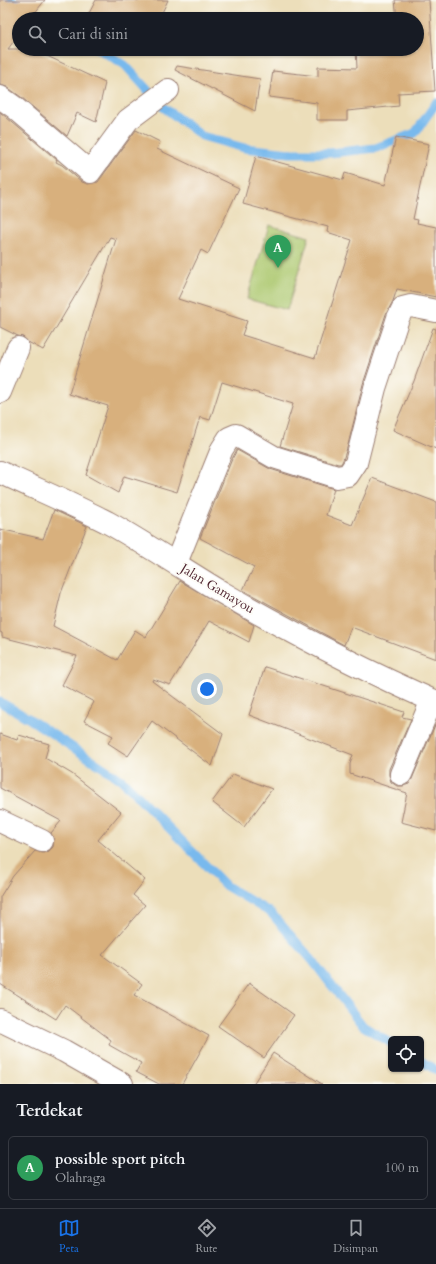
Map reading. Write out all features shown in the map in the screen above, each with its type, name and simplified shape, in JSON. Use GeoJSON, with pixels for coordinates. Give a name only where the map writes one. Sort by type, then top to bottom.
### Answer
{"type":"FeatureCollection","features":[{"type":"Feature","properties":{"kind":"street"},"geometry":{"type":"LineString","coordinates":[[0,97],[14,107],[90,172],[128,120],[168,90]]}},
{"type":"Feature","properties":{"kind":"street"},"geometry":{"type":"LineString","coordinates":[[176,563],[222,449],[230,438],[236,435],[274,457],[337,477],[348,475],[356,463],[375,388],[398,318],[403,308],[411,306],[436,311]]}},
{"type":"Feature","properties":{"kind":"street"},"geometry":{"type":"LineString","coordinates":[[0,392],[18,348]]}},
{"type":"Feature","properties":{"kind":"street","name":"Jalan Gamayou"},"geometry":{"type":"LineString","coordinates":[[0,472],[108,523],[223,592],[298,634],[365,669],[434,701]]}},
{"type":"Feature","properties":{"kind":"street"},"geometry":{"type":"LineString","coordinates":[[401,774],[434,701]]}},
{"type":"Feature","properties":{"kind":"street"},"geometry":{"type":"LineString","coordinates":[[0,822],[42,841]]}},
{"type":"Feature","properties":{"kind":"street"},"geometry":{"type":"LineString","coordinates":[[0,1020],[64,1051],[122,1084]]}},
{"type":"Feature","properties":{"kind":"green space"},"geometry":{"type":"Polygon","coordinates":[[[269,225],[309,237],[287,310],[247,299],[269,225]]]}},
{"type":"Feature","properties":{"kind":"building"},"geometry":{"type":"Polygon","coordinates":[[[0,0],[45,0],[36,12],[12,12],[12,44],[8,49],[12,49],[12,56],[47,56],[105,83],[96,122],[77,113],[67,136],[21,97],[7,87],[0,85],[0,0]]]}},
{"type":"Feature","properties":{"kind":"building"},"geometry":{"type":"Polygon","coordinates":[[[96,0],[168,0],[162,12],[90,12],[96,0]]]}},
{"type":"Feature","properties":{"kind":"building"},"geometry":{"type":"Polygon","coordinates":[[[395,0],[429,0],[435,91],[398,93],[399,106],[347,111],[347,120],[317,120],[317,103],[269,97],[273,71],[318,76],[318,67],[357,68],[356,56],[424,56],[424,12],[396,12],[395,0]]]}},
{"type":"Feature","properties":{"kind":"building"},"geometry":{"type":"Polygon","coordinates":[[[177,66],[260,79],[255,111],[175,70],[177,66]]]}},
{"type":"Feature","properties":{"kind":"building"},"geometry":{"type":"Polygon","coordinates":[[[0,112],[57,160],[56,162],[62,165],[82,182],[88,184],[98,182],[136,130],[160,142],[157,149],[239,188],[208,254],[201,250],[178,299],[247,321],[242,335],[315,358],[352,240],[327,232],[328,227],[243,204],[256,156],[343,180],[345,173],[385,185],[396,137],[429,144],[413,219],[418,220],[417,223],[436,227],[436,297],[397,289],[386,314],[363,384],[348,445],[341,464],[280,446],[293,404],[222,382],[210,420],[200,417],[177,492],[124,476],[118,493],[86,475],[108,406],[69,394],[116,239],[110,237],[43,350],[28,342],[23,337],[0,327],[0,112]]]}},
{"type":"Feature","properties":{"kind":"building"},"geometry":{"type":"Polygon","coordinates":[[[433,328],[436,329],[436,449],[393,430],[414,381],[433,328]]]}},
{"type":"Feature","properties":{"kind":"building"},"geometry":{"type":"Polygon","coordinates":[[[237,450],[270,469],[334,489],[326,515],[352,525],[372,478],[436,502],[436,659],[351,627],[344,645],[243,590],[254,567],[200,538],[237,450]]]}},
{"type":"Feature","properties":{"kind":"building"},"geometry":{"type":"Polygon","coordinates":[[[54,510],[87,526],[61,593],[53,626],[117,660],[135,630],[146,637],[180,581],[254,625],[249,642],[209,621],[170,685],[153,679],[152,681],[223,734],[212,766],[152,721],[128,756],[108,743],[113,736],[84,721],[94,702],[62,685],[77,656],[2,637],[2,633],[0,632],[0,529],[43,539],[54,510]]]}},
{"type":"Feature","properties":{"kind":"building"},"geometry":{"type":"Polygon","coordinates":[[[265,667],[404,712],[402,717],[411,719],[389,769],[391,782],[397,786],[409,784],[436,725],[436,831],[401,822],[407,793],[350,774],[350,764],[353,755],[249,715],[265,667]]]}},
{"type":"Feature","properties":{"kind":"building"},"geometry":{"type":"Polygon","coordinates":[[[0,734],[17,740],[19,735],[49,744],[45,758],[72,774],[121,812],[98,840],[145,880],[133,895],[145,905],[102,955],[142,984],[134,995],[209,1036],[182,1084],[159,1084],[136,1072],[141,1063],[109,1045],[111,1040],[65,1005],[56,1019],[0,984],[0,897],[13,876],[35,851],[43,853],[49,851],[53,847],[54,840],[51,833],[61,821],[0,788],[0,734]]]}},
{"type":"Feature","properties":{"kind":"building"},"geometry":{"type":"Polygon","coordinates":[[[233,774],[272,789],[244,827],[212,802],[233,774]]]}},
{"type":"Feature","properties":{"kind":"building"},"geometry":{"type":"Polygon","coordinates":[[[249,983],[294,1015],[264,1058],[218,1026],[249,983]]]}},
{"type":"Feature","properties":{"kind":"building"},"geometry":{"type":"Polygon","coordinates":[[[273,1053],[322,1084],[253,1084],[273,1053]]]}},
{"type":"Feature","properties":{"kind":"waterway"},"geometry":{"type":"LineString","coordinates":[[10,0],[33,12]]}},
{"type":"Feature","properties":{"kind":"waterway"},"geometry":{"type":"LineString","coordinates":[[110,56],[125,65],[163,107],[202,136],[244,148],[290,153],[330,153],[376,148],[415,133],[436,103]]}},
{"type":"Feature","properties":{"kind":"waterway"},"geometry":{"type":"LineString","coordinates":[[0,702],[28,718],[122,780],[226,886],[271,913],[312,960],[363,1026],[388,1041]]}},
{"type":"Feature","properties":{"kind":"waterway"},"geometry":{"type":"LineString","coordinates":[[424,1063],[436,1070]]}},
{"type":"Feature","properties":{"kind":"place","name":"possible sport pitch"},"geometry":{"type":"Point","coordinates":[278,268]}}]}
